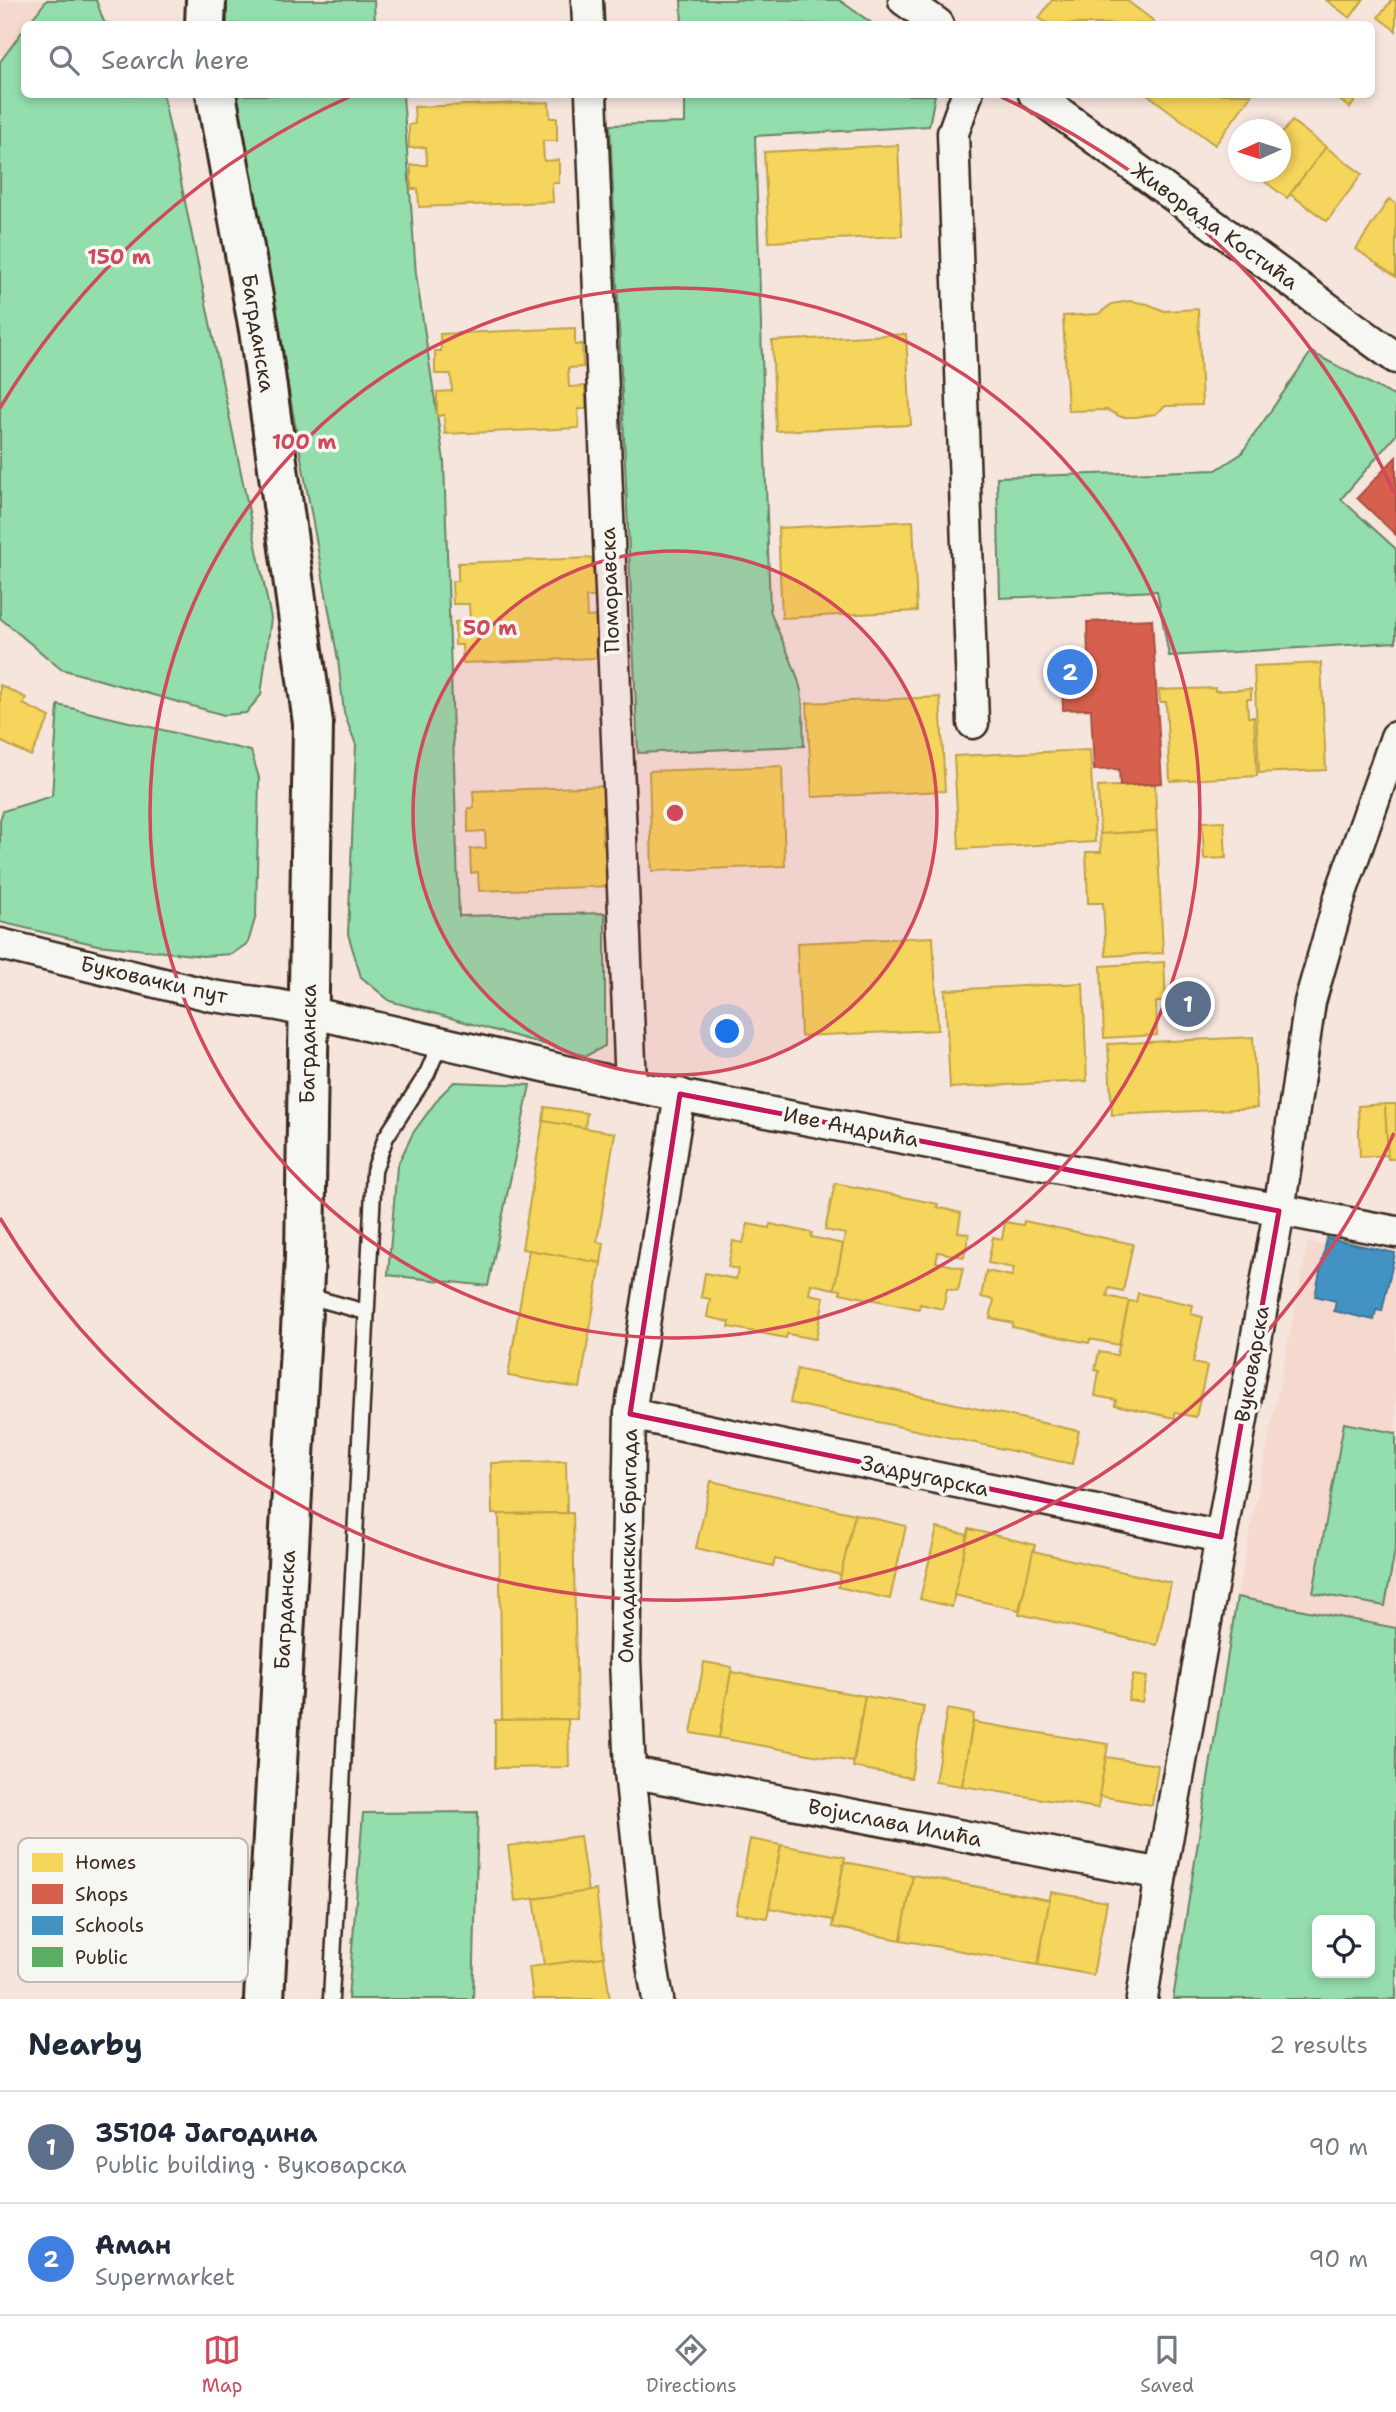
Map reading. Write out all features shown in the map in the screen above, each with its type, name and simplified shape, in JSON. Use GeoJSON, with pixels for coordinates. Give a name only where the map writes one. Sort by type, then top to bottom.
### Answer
{"type":"FeatureCollection","features":[{"type":"Feature","properties":{"kind":"main road"},"geometry":{"type":"LineString","coordinates":[[205,21],[206,0]]}},
{"type":"Feature","properties":{"kind":"main road","name":"Багрданска"},"geometry":{"type":"LineString","coordinates":[[217,98],[260,330],[313,723],[303,1295],[264,1999]]}},
{"type":"Feature","properties":{"kind":"street"},"geometry":{"type":"LineString","coordinates":[[587,0],[588,21]]}},
{"type":"Feature","properties":{"kind":"street"},"geometry":{"type":"LineString","coordinates":[[904,0],[934,21]]}},
{"type":"Feature","properties":{"kind":"street","name":"Поморавска"},"geometry":{"type":"LineString","coordinates":[[591,98],[631,1086]]}},
{"type":"Feature","properties":{"kind":"street"},"geometry":{"type":"LineString","coordinates":[[966,98],[953,133],[973,723]]}},
{"type":"Feature","properties":{"kind":"street","name":"Живорада Костића"},"geometry":{"type":"LineString","coordinates":[[1039,98],[1396,358]]}},
{"type":"Feature","properties":{"kind":"street","name":"Вуковарска"},"geometry":{"type":"LineString","coordinates":[[1142,1999],[1161,1874],[1279,1211],[1310,1002],[1342,890],[1388,782],[1396,737]]}},
{"type":"Feature","properties":{"kind":"street","name":"Буковачки пут"},"geometry":{"type":"LineString","coordinates":[[0,944],[213,996],[278,1005],[309,1013]]}},
{"type":"Feature","properties":{"kind":"street","name":"Иве Андрића"},"geometry":{"type":"LineString","coordinates":[[309,1013],[631,1086],[1279,1211],[1396,1231]]}},
{"type":"Feature","properties":{"kind":"street","name":"Омладинских бригада"},"geometry":{"type":"LineString","coordinates":[[658,1999],[648,1942],[630,1772],[625,1660],[630,1414],[680,1094]]}},
{"type":"Feature","properties":{"kind":"street","name":"Задругарска"},"geometry":{"type":"LineString","coordinates":[[630,1414],[1220,1537]]}},
{"type":"Feature","properties":{"kind":"street","name":"Војислава Илића"},"geometry":{"type":"LineString","coordinates":[[630,1772],[1161,1874]]}},
{"type":"Feature","properties":{"kind":"lane"},"geometry":{"type":"LineString","coordinates":[[331,1999],[374,1171],[386,1137],[427,1074],[440,1043]]}},
{"type":"Feature","properties":{"kind":"lane"},"geometry":{"type":"LineString","coordinates":[[303,1295],[366,1312]]}},
{"type":"Feature","properties":{"kind":"highlighted area"},"geometry":{"type":"Polygon","coordinates":[[[680,1094],[1279,1211],[1221,1537],[630,1414],[680,1094]]]}},
{"type":"Feature","properties":{"kind":"shaded area"},"geometry":{"type":"Polygon","coordinates":[[[0,0],[47,0],[30,21],[21,21],[21,33],[0,62],[0,0]]]}},
{"type":"Feature","properties":{"kind":"shaded area"},"geometry":{"type":"Polygon","coordinates":[[[1308,1242],[1396,1259],[1396,1628],[1237,1597],[1308,1242]]]}},
{"type":"Feature","properties":{"kind":"green space"},"geometry":{"type":"Polygon","coordinates":[[[47,0],[96,0],[104,21],[30,21],[47,0]]]}},
{"type":"Feature","properties":{"kind":"green space"},"geometry":{"type":"Polygon","coordinates":[[[227,0],[374,0],[375,21],[227,21],[227,0]]]}},
{"type":"Feature","properties":{"kind":"green space"},"geometry":{"type":"Polygon","coordinates":[[[681,0],[839,0],[869,21],[682,21],[681,0]]]}},
{"type":"Feature","properties":{"kind":"green space"},"geometry":{"type":"Polygon","coordinates":[[[21,33],[21,98],[164,98],[271,618],[261,695],[246,713],[224,715],[61,669],[0,618],[0,62],[21,33]]]}},
{"type":"Feature","properties":{"kind":"green space"},"geometry":{"type":"Polygon","coordinates":[[[236,98],[403,98],[416,274],[444,461],[459,916],[605,913],[605,1046],[586,1056],[390,1001],[361,977],[348,934],[356,745],[344,713],[338,660],[236,98]]]}},
{"type":"Feature","properties":{"kind":"green space"},"geometry":{"type":"Polygon","coordinates":[[[685,98],[934,98],[929,126],[755,136],[770,610],[801,691],[804,746],[638,753],[610,125],[685,123],[685,98]]]}},
{"type":"Feature","properties":{"kind":"green space"},"geometry":{"type":"Polygon","coordinates":[[[1311,352],[1396,397],[1396,435],[1341,499],[1396,549],[1396,642],[1169,656],[1157,591],[1000,598],[997,477],[1216,470],[1241,454],[1311,352]]]}},
{"type":"Feature","properties":{"kind":"green space"},"geometry":{"type":"Polygon","coordinates":[[[58,705],[251,751],[259,778],[256,915],[248,943],[232,954],[203,956],[97,945],[0,922],[0,820],[3,811],[52,796],[58,705]]]}},
{"type":"Feature","properties":{"kind":"green space"},"geometry":{"type":"Polygon","coordinates":[[[454,1082],[530,1085],[488,1286],[388,1275],[397,1166],[413,1133],[440,1096],[454,1082]]]}},
{"type":"Feature","properties":{"kind":"green space"},"geometry":{"type":"Polygon","coordinates":[[[1344,1423],[1396,1433],[1396,1544],[1385,1606],[1313,1593],[1344,1423]]]}},
{"type":"Feature","properties":{"kind":"green space"},"geometry":{"type":"Polygon","coordinates":[[[1237,1597],[1396,1628],[1396,1999],[1173,1999],[1237,1597]]]}},
{"type":"Feature","properties":{"kind":"green space"},"geometry":{"type":"Polygon","coordinates":[[[478,1812],[473,1999],[348,1999],[363,1813],[478,1812]]]}},
{"type":"Feature","properties":{"kind":"building: Homes"},"geometry":{"type":"Polygon","coordinates":[[[1052,0],[1126,0],[1154,21],[1044,21],[1039,18],[1052,0]]]}},
{"type":"Feature","properties":{"kind":"building: Homes"},"geometry":{"type":"Polygon","coordinates":[[[1326,0],[1363,0],[1350,18],[1326,0]]]}},
{"type":"Feature","properties":{"kind":"building: Homes"},"geometry":{"type":"Polygon","coordinates":[[[1392,0],[1396,0],[1396,31],[1378,17],[1392,0]]]}},
{"type":"Feature","properties":{"kind":"building: Homes"},"geometry":{"type":"Polygon","coordinates":[[[1152,98],[1249,98],[1234,119],[1228,119],[1228,127],[1215,145],[1152,98]]]}},
{"type":"Feature","properties":{"kind":"building: Homes"},"geometry":{"type":"Polygon","coordinates":[[[1337,98],[1357,98],[1350,108],[1337,98]]]}},
{"type":"Feature","properties":{"kind":"building: Homes"},"geometry":{"type":"Polygon","coordinates":[[[549,102],[550,118],[557,118],[557,141],[543,141],[544,161],[559,160],[559,183],[552,183],[553,202],[419,207],[418,189],[411,189],[411,165],[427,165],[426,147],[409,148],[409,125],[415,124],[414,107],[549,102]]]}},
{"type":"Feature","properties":{"kind":"building: Homes"},"geometry":{"type":"Polygon","coordinates":[[[1291,122],[1326,147],[1287,198],[1265,182],[1291,182],[1291,122]]]}},
{"type":"Feature","properties":{"kind":"building: Homes"},"geometry":{"type":"Polygon","coordinates":[[[898,145],[902,236],[769,242],[764,152],[898,145]]]}},
{"type":"Feature","properties":{"kind":"building: Homes"},"geometry":{"type":"Polygon","coordinates":[[[1326,147],[1362,174],[1327,221],[1290,194],[1326,147]]]}},
{"type":"Feature","properties":{"kind":"building: Homes"},"geometry":{"type":"Polygon","coordinates":[[[1389,199],[1396,204],[1396,277],[1356,249],[1389,199]]]}},
{"type":"Feature","properties":{"kind":"building: Homes"},"geometry":{"type":"Polygon","coordinates":[[[1129,301],[1148,304],[1164,311],[1198,309],[1202,405],[1166,406],[1155,414],[1136,417],[1121,417],[1107,410],[1068,411],[1063,316],[1098,314],[1112,304],[1129,301]]]}},
{"type":"Feature","properties":{"kind":"building: Homes"},"geometry":{"type":"Polygon","coordinates":[[[575,328],[575,345],[582,344],[583,367],[568,368],[569,387],[585,386],[586,409],[578,409],[579,428],[445,434],[444,415],[437,416],[437,392],[452,391],[451,374],[435,374],[435,351],[441,351],[440,334],[575,328]]]}},
{"type":"Feature","properties":{"kind":"building: Homes"},"geometry":{"type":"Polygon","coordinates":[[[906,334],[911,425],[776,431],[772,341],[906,334]]]}},
{"type":"Feature","properties":{"kind":"building: Homes"},"geometry":{"type":"Polygon","coordinates":[[[913,521],[917,611],[782,618],[778,528],[913,521]]]}},
{"type":"Feature","properties":{"kind":"building: Homes"},"geometry":{"type":"Polygon","coordinates":[[[592,558],[593,574],[600,574],[601,597],[586,597],[587,617],[603,616],[603,639],[596,639],[597,658],[463,663],[462,645],[455,645],[455,622],[470,621],[469,604],[453,604],[452,581],[458,581],[458,563],[592,558]]]}},
{"type":"Feature","properties":{"kind":"building: Homes"},"geometry":{"type":"Polygon","coordinates":[[[1321,663],[1326,770],[1259,773],[1254,666],[1321,663]]]}},
{"type":"Feature","properties":{"kind":"building: Homes"},"geometry":{"type":"Polygon","coordinates":[[[0,685],[26,698],[23,704],[50,717],[31,756],[0,741],[0,685]]]}},
{"type":"Feature","properties":{"kind":"building: Homes"},"geometry":{"type":"Polygon","coordinates":[[[1215,688],[1215,691],[1251,689],[1251,699],[1247,699],[1248,717],[1254,717],[1257,776],[1170,781],[1166,702],[1160,702],[1159,690],[1215,688]]]}},
{"type":"Feature","properties":{"kind":"building: Homes"},"geometry":{"type":"Polygon","coordinates":[[[940,697],[945,791],[812,797],[807,703],[940,697]]]}},
{"type":"Feature","properties":{"kind":"building: Homes"},"geometry":{"type":"Polygon","coordinates":[[[1090,750],[1095,842],[959,849],[954,756],[1090,750]]]}},
{"type":"Feature","properties":{"kind":"building: Homes"},"geometry":{"type":"Polygon","coordinates":[[[782,766],[785,866],[652,871],[649,771],[782,766]]]}},
{"type":"Feature","properties":{"kind":"building: Homes"},"geometry":{"type":"Polygon","coordinates":[[[1155,784],[1157,831],[1100,834],[1098,787],[1155,784]]]}},
{"type":"Feature","properties":{"kind":"building: Homes"},"geometry":{"type":"Polygon","coordinates":[[[608,786],[616,824],[602,825],[603,844],[618,844],[613,886],[479,891],[478,872],[471,873],[470,849],[486,848],[485,831],[468,832],[468,808],[474,808],[473,791],[608,786]]]}},
{"type":"Feature","properties":{"kind":"building: Homes"},"geometry":{"type":"Polygon","coordinates":[[[1224,821],[1226,858],[1204,859],[1202,822],[1224,821]]]}},
{"type":"Feature","properties":{"kind":"building: Homes"},"geometry":{"type":"Polygon","coordinates":[[[1157,831],[1163,953],[1106,956],[1103,903],[1088,903],[1086,852],[1101,852],[1100,834],[1157,831]]]}},
{"type":"Feature","properties":{"kind":"building: Homes"},"geometry":{"type":"Polygon","coordinates":[[[933,937],[938,1030],[801,1036],[797,943],[933,937]]]}},
{"type":"Feature","properties":{"kind":"building: Homes"},"geometry":{"type":"Polygon","coordinates":[[[1164,962],[1166,1002],[1156,1002],[1157,1035],[1104,1038],[1101,966],[1164,962]]]}},
{"type":"Feature","properties":{"kind":"building: Homes"},"geometry":{"type":"Polygon","coordinates":[[[1083,983],[1087,1081],[950,1088],[945,990],[1083,983]]]}},
{"type":"Feature","properties":{"kind":"building: Homes"},"geometry":{"type":"Polygon","coordinates":[[[1253,1037],[1257,1108],[1112,1115],[1108,1044],[1253,1037]]]}},
{"type":"Feature","properties":{"kind":"building: Homes"},"geometry":{"type":"Polygon","coordinates":[[[1385,1104],[1388,1155],[1360,1157],[1358,1106],[1385,1104]]]}},
{"type":"Feature","properties":{"kind":"building: Homes"},"geometry":{"type":"Polygon","coordinates":[[[1385,1104],[1396,1104],[1396,1159],[1388,1159],[1385,1104]]]}},
{"type":"Feature","properties":{"kind":"building: Homes"},"geometry":{"type":"Polygon","coordinates":[[[545,1107],[587,1113],[585,1128],[543,1121],[545,1107]]]}},
{"type":"Feature","properties":{"kind":"building: Homes"},"geometry":{"type":"Polygon","coordinates":[[[543,1121],[615,1133],[597,1242],[604,1243],[601,1263],[522,1249],[543,1121]]]}},
{"type":"Feature","properties":{"kind":"building: Homes"},"geometry":{"type":"Polygon","coordinates":[[[835,1183],[938,1204],[937,1207],[961,1213],[958,1232],[969,1234],[964,1257],[938,1252],[936,1262],[963,1268],[958,1291],[947,1289],[943,1309],[920,1304],[919,1309],[840,1293],[841,1290],[834,1289],[845,1234],[825,1230],[835,1183]]]}},
{"type":"Feature","properties":{"kind":"building: Homes"},"geometry":{"type":"Polygon","coordinates":[[[1024,1221],[1133,1244],[1123,1291],[1109,1288],[1107,1296],[1129,1301],[1119,1345],[1090,1339],[1089,1343],[1012,1327],[1013,1323],[990,1318],[994,1300],[981,1297],[986,1271],[1012,1276],[1014,1268],[988,1263],[993,1237],[1002,1239],[1005,1222],[1023,1225],[1024,1221]]]}},
{"type":"Feature","properties":{"kind":"building: Homes"},"geometry":{"type":"Polygon","coordinates":[[[748,1224],[769,1228],[770,1224],[812,1233],[811,1237],[843,1244],[834,1289],[811,1284],[809,1294],[824,1297],[816,1339],[787,1334],[786,1338],[729,1327],[730,1322],[707,1317],[710,1299],[701,1297],[705,1273],[736,1279],[738,1269],[728,1267],[733,1241],[743,1243],[748,1224]]]}},
{"type":"Feature","properties":{"kind":"building: Homes"},"geometry":{"type":"Polygon","coordinates":[[[529,1250],[601,1263],[580,1388],[508,1376],[529,1250]]]}},
{"type":"Feature","properties":{"kind":"building: Homes"},"geometry":{"type":"Polygon","coordinates":[[[1138,1293],[1193,1305],[1191,1314],[1203,1317],[1193,1363],[1207,1366],[1196,1417],[1175,1413],[1175,1418],[1115,1405],[1116,1400],[1095,1396],[1099,1371],[1095,1370],[1099,1352],[1117,1355],[1129,1301],[1136,1302],[1138,1293]]]}},
{"type":"Feature","properties":{"kind":"building: Homes"},"geometry":{"type":"Polygon","coordinates":[[[797,1369],[1079,1431],[1072,1464],[790,1403],[797,1369]]]}},
{"type":"Feature","properties":{"kind":"building: Homes"},"geometry":{"type":"Polygon","coordinates":[[[566,1461],[567,1513],[492,1514],[491,1463],[566,1461]]]}},
{"type":"Feature","properties":{"kind":"building: Homes"},"geometry":{"type":"Polygon","coordinates":[[[711,1481],[855,1514],[841,1575],[775,1559],[773,1566],[696,1548],[711,1481]]]}},
{"type":"Feature","properties":{"kind":"building: Homes"},"geometry":{"type":"Polygon","coordinates":[[[573,1513],[577,1719],[502,1720],[499,1514],[573,1513]]]}},
{"type":"Feature","properties":{"kind":"building: Homes"},"geometry":{"type":"Polygon","coordinates":[[[855,1514],[906,1526],[890,1599],[838,1587],[855,1514]]]}},
{"type":"Feature","properties":{"kind":"building: Homes"},"geometry":{"type":"Polygon","coordinates":[[[937,1528],[968,1535],[952,1607],[920,1599],[937,1528]]]}},
{"type":"Feature","properties":{"kind":"building: Homes"},"geometry":{"type":"Polygon","coordinates":[[[969,1529],[1035,1545],[1019,1610],[954,1595],[969,1529]]]}},
{"type":"Feature","properties":{"kind":"building: Homes"},"geometry":{"type":"Polygon","coordinates":[[[1033,1551],[1171,1583],[1157,1645],[1019,1614],[1033,1551]]]}},
{"type":"Feature","properties":{"kind":"building: Homes"},"geometry":{"type":"Polygon","coordinates":[[[704,1662],[732,1667],[719,1738],[691,1733],[704,1662]]]}},
{"type":"Feature","properties":{"kind":"building: Homes"},"geometry":{"type":"Polygon","coordinates":[[[731,1672],[865,1696],[853,1762],[719,1738],[731,1672]]]}},
{"type":"Feature","properties":{"kind":"building: Homes"},"geometry":{"type":"Polygon","coordinates":[[[1133,1675],[1147,1677],[1142,1702],[1128,1700],[1133,1675]]]}},
{"type":"Feature","properties":{"kind":"building: Homes"},"geometry":{"type":"Polygon","coordinates":[[[865,1696],[924,1706],[911,1778],[853,1767],[865,1696]]]}},
{"type":"Feature","properties":{"kind":"building: Homes"},"geometry":{"type":"Polygon","coordinates":[[[947,1709],[974,1714],[962,1786],[935,1782],[947,1709]]]}},
{"type":"Feature","properties":{"kind":"building: Homes"},"geometry":{"type":"Polygon","coordinates":[[[568,1719],[569,1767],[495,1768],[495,1720],[568,1719]]]}},
{"type":"Feature","properties":{"kind":"building: Homes"},"geometry":{"type":"Polygon","coordinates":[[[973,1722],[1108,1744],[1098,1808],[962,1786],[973,1722]]]}},
{"type":"Feature","properties":{"kind":"building: Homes"},"geometry":{"type":"Polygon","coordinates":[[[1106,1757],[1158,1765],[1152,1805],[1099,1796],[1106,1757]]]}},
{"type":"Feature","properties":{"kind":"building: Homes"},"geometry":{"type":"Polygon","coordinates":[[[580,1836],[588,1892],[515,1901],[508,1846],[580,1836]]]}},
{"type":"Feature","properties":{"kind":"building: Homes"},"geometry":{"type":"Polygon","coordinates":[[[750,1839],[781,1845],[767,1918],[736,1913],[750,1839]]]}},
{"type":"Feature","properties":{"kind":"building: Homes"},"geometry":{"type":"Polygon","coordinates":[[[781,1845],[845,1857],[833,1920],[769,1908],[781,1845]]]}},
{"type":"Feature","properties":{"kind":"building: Homes"},"geometry":{"type":"Polygon","coordinates":[[[844,1862],[913,1875],[901,1940],[832,1927],[844,1862]]]}},
{"type":"Feature","properties":{"kind":"building: Homes"},"geometry":{"type":"Polygon","coordinates":[[[913,1875],[1050,1900],[1038,1965],[901,1940],[913,1875]]]}},
{"type":"Feature","properties":{"kind":"building: Homes"},"geometry":{"type":"Polygon","coordinates":[[[596,1890],[604,1957],[544,1965],[534,1899],[596,1890]]]}},
{"type":"Feature","properties":{"kind":"building: Homes"},"geometry":{"type":"Polygon","coordinates":[[[1051,1892],[1107,1902],[1093,1975],[1038,1965],[1051,1892]]]}},
{"type":"Feature","properties":{"kind":"building: Homes"},"geometry":{"type":"Polygon","coordinates":[[[604,1957],[610,1999],[533,1999],[529,1967],[604,1957]]]}},
{"type":"Feature","properties":{"kind":"building: Shops"},"geometry":{"type":"Polygon","coordinates":[[[1396,457],[1396,535],[1357,498],[1396,457]]]}},
{"type":"Feature","properties":{"kind":"building: Shops"},"geometry":{"type":"Polygon","coordinates":[[[1152,619],[1162,783],[1120,786],[1119,769],[1094,770],[1091,709],[1063,710],[1061,660],[1088,658],[1087,622],[1152,619]]]}},
{"type":"Feature","properties":{"kind":"building: Schools"},"geometry":{"type":"Polygon","coordinates":[[[1327,1238],[1395,1253],[1382,1311],[1376,1310],[1374,1320],[1334,1311],[1336,1301],[1315,1296],[1327,1238]]]}},
{"type":"Feature","properties":{"kind":"building: Public"},"geometry":{"type":"Polygon","coordinates":[[[1204,990],[1206,1019],[1178,1021],[1176,991],[1204,990]]]}},
{"type":"Feature","properties":{"kind":"place","name":"Аман"},"geometry":{"type":"Point","coordinates":[1070,672]}},
{"type":"Feature","properties":{"kind":"place","name":"35104 Јагодина"},"geometry":{"type":"Point","coordinates":[1188,1004]}}]}
